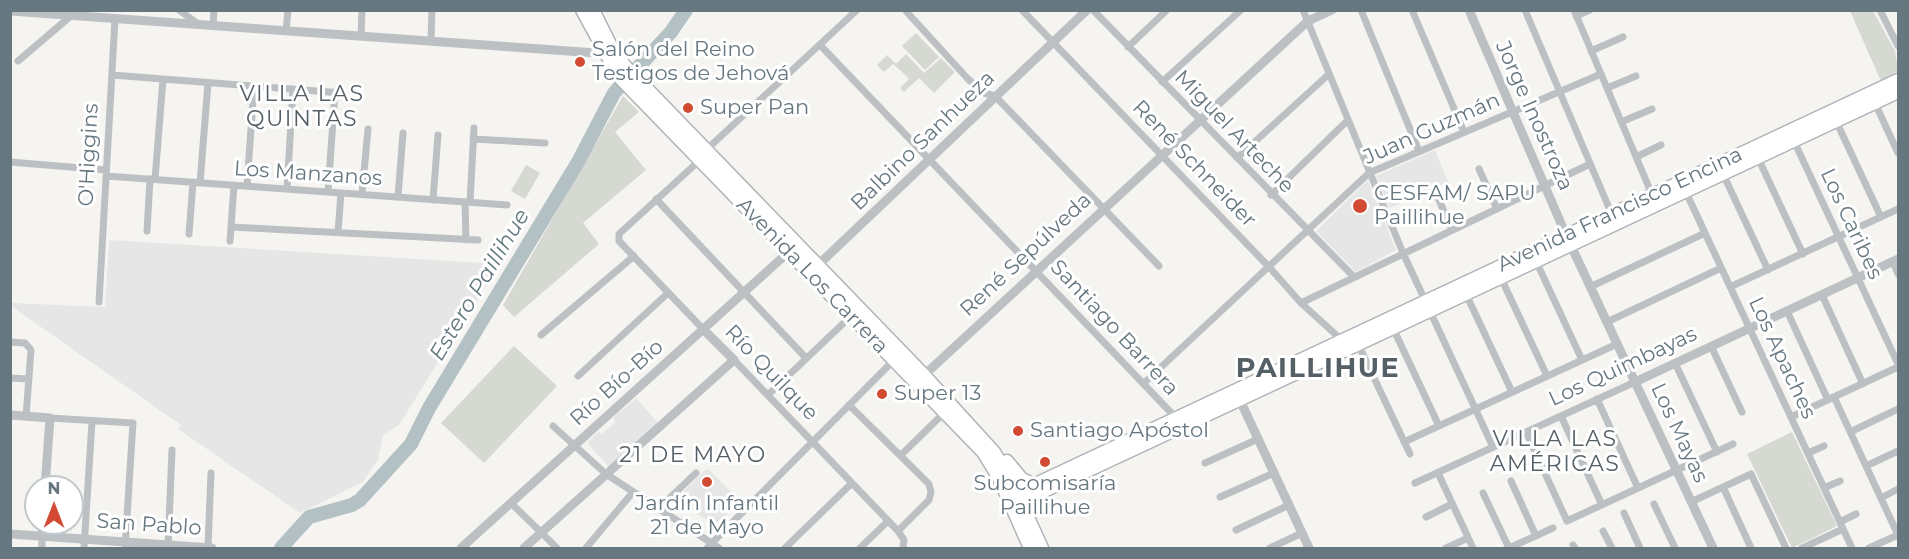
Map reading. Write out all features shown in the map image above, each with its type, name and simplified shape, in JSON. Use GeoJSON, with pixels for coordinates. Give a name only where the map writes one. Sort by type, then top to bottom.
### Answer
{"type":"FeatureCollection","features":[{"type":"Feature","properties":{"kind":"main road","name":"Avenida Los Carrera"},"geometry":{"type":"LineString","coordinates":[[582,10],[603,54],[793,248],[851,316],[894,360],[920,379],[945,412],[983,452],[1042,549]]}},
{"type":"Feature","properties":{"kind":"main road","name":"Avenida Los Carrera"},"geometry":{"type":"LineString","coordinates":[[593,10],[616,55],[621,71]]}},
{"type":"Feature","properties":{"kind":"main road","name":"Avenida Francisco Encina"},"geometry":{"type":"LineString","coordinates":[[1014,500],[1238,395],[1393,328],[1427,307],[1792,136],[1899,80]]}},
{"type":"Feature","properties":{"kind":"main road","name":"Avenida Francisco Encina"},"geometry":{"type":"LineString","coordinates":[[1683,187],[1723,174],[1758,158],[1792,136],[1836,121],[1899,92]]}},
{"type":"Feature","properties":{"kind":"main road","name":"Avenida Francisco Encina"},"geometry":{"type":"LineString","coordinates":[[1238,395],[1342,341],[1466,294],[1501,278],[1536,261],[1612,214],[1655,200]]}},
{"type":"Feature","properties":{"kind":"main road","name":"Avenida Los Carrera"},"geometry":{"type":"LineString","coordinates":[[793,248],[818,265],[920,379],[985,441],[1003,465],[1030,549]]}},
{"type":"Feature","properties":{"kind":"main road","name":"Avenida Francisco Encina"},"geometry":{"type":"LineString","coordinates":[[1014,500],[1035,485],[1180,422]]}},
{"type":"Feature","properties":{"kind":"main road"},"geometry":{"type":"LineString","coordinates":[[985,441],[991,444],[1022,479],[1035,485]]}},
{"type":"Feature","properties":{"kind":"street"},"geometry":{"type":"LineString","coordinates":[[179,10],[199,25]]}},
{"type":"Feature","properties":{"kind":"street"},"geometry":{"type":"LineString","coordinates":[[213,26],[214,10]]}},
{"type":"Feature","properties":{"kind":"street"},"geometry":{"type":"LineString","coordinates":[[286,31],[288,10]]}},
{"type":"Feature","properties":{"kind":"street"},"geometry":{"type":"LineString","coordinates":[[361,36],[362,10]]}},
{"type":"Feature","properties":{"kind":"street"},"geometry":{"type":"LineString","coordinates":[[431,42],[432,10]]}},
{"type":"Feature","properties":{"kind":"street"},"geometry":{"type":"LineString","coordinates":[[806,358],[656,199],[857,10]]}},
{"type":"Feature","properties":{"kind":"street"},"geometry":{"type":"LineString","coordinates":[[905,10],[968,79],[984,93],[995,96],[1159,266]]}},
{"type":"Feature","properties":{"kind":"street","name":"René Schneider"},"geometry":{"type":"LineString","coordinates":[[1022,10],[1301,303],[1342,341]]}},
{"type":"Feature","properties":{"kind":"street","name":"Balbino Sanhueza"},"geometry":{"type":"LineString","coordinates":[[818,265],[1086,10]]}},
{"type":"Feature","properties":{"kind":"street","name":"Miguel Arteche"},"geometry":{"type":"LineString","coordinates":[[1093,10],[1271,195],[1353,276]]}},
{"type":"Feature","properties":{"kind":"street"},"geometry":{"type":"LineString","coordinates":[[1128,47],[1167,10]]}},
{"type":"Feature","properties":{"kind":"street"},"geometry":{"type":"LineString","coordinates":[[1162,82],[1241,10]]}},
{"type":"Feature","properties":{"kind":"street"},"geometry":{"type":"LineString","coordinates":[[1303,10],[1403,253],[1493,447]]}},
{"type":"Feature","properties":{"kind":"street","name":"René Sepúlveda"},"geometry":{"type":"LineString","coordinates":[[920,379],[1161,154],[1308,21],[1332,10]]}},
{"type":"Feature","properties":{"kind":"street"},"geometry":{"type":"LineString","coordinates":[[1361,10],[1419,152]]}},
{"type":"Feature","properties":{"kind":"street"},"geometry":{"type":"LineString","coordinates":[[1412,10],[1464,132]]}},
{"type":"Feature","properties":{"kind":"street","name":"Jorge Inostroza"},"geometry":{"type":"LineString","coordinates":[[1468,10],[1568,240]]}},
{"type":"Feature","properties":{"kind":"street"},"geometry":{"type":"LineString","coordinates":[[1525,10],[1612,214]]}},
{"type":"Feature","properties":{"kind":"street"},"geometry":{"type":"LineString","coordinates":[[1590,10],[1575,13],[1655,200]]}},
{"type":"Feature","properties":{"kind":"street"},"geometry":{"type":"LineString","coordinates":[[1880,10],[1898,42]]}},
{"type":"Feature","properties":{"kind":"street"},"geometry":{"type":"LineString","coordinates":[[10,11],[115,15],[199,25],[616,55]]}},
{"type":"Feature","properties":{"kind":"street"},"geometry":{"type":"LineString","coordinates":[[18,61],[72,15]]}},
{"type":"Feature","properties":{"kind":"street","name":"O'Higgins"},"geometry":{"type":"LineString","coordinates":[[99,302],[115,15]]}},
{"type":"Feature","properties":{"kind":"street"},"geometry":{"type":"LineString","coordinates":[[1591,51],[1623,37]]}},
{"type":"Feature","properties":{"kind":"street","name":"Santiago Barrera"},"geometry":{"type":"LineString","coordinates":[[821,46],[1180,422]]}},
{"type":"Feature","properties":{"kind":"street"},"geometry":{"type":"LineString","coordinates":[[1237,158],[1329,74]]}},
{"type":"Feature","properties":{"kind":"street","name":"Juan Guzmán"},"geometry":{"type":"LineString","coordinates":[[1144,383],[1270,268],[1369,173],[1601,74]]}},
{"type":"Feature","properties":{"kind":"street"},"geometry":{"type":"LineString","coordinates":[[112,75],[338,93],[328,192]]}},
{"type":"Feature","properties":{"kind":"street"},"geometry":{"type":"LineString","coordinates":[[1607,88],[1636,76]]}},
{"type":"Feature","properties":{"kind":"street"},"geometry":{"type":"LineString","coordinates":[[147,231],[163,79]]}},
{"type":"Feature","properties":{"kind":"street"},"geometry":{"type":"LineString","coordinates":[[189,234],[208,83]]}},
{"type":"Feature","properties":{"kind":"street"},"geometry":{"type":"LineString","coordinates":[[247,186],[254,86]]}},
{"type":"Feature","properties":{"kind":"street"},"geometry":{"type":"LineString","coordinates":[[287,189],[293,89]]}},
{"type":"Feature","properties":{"kind":"street"},"geometry":{"type":"LineString","coordinates":[[1875,103],[1899,153]]}},
{"type":"Feature","properties":{"kind":"street"},"geometry":{"type":"LineString","coordinates":[[1621,122],[1652,109]]}},
{"type":"Feature","properties":{"kind":"street"},"geometry":{"type":"LineString","coordinates":[[1271,195],[1348,120]]}},
{"type":"Feature","properties":{"kind":"street"},"geometry":{"type":"LineString","coordinates":[[1836,121],[1881,218]]}},
{"type":"Feature","properties":{"kind":"street"},"geometry":{"type":"LineString","coordinates":[[466,240],[474,128]]}},
{"type":"Feature","properties":{"kind":"street"},"geometry":{"type":"LineString","coordinates":[[362,194],[368,129]]}},
{"type":"Feature","properties":{"kind":"street"},"geometry":{"type":"LineString","coordinates":[[398,197],[403,133]]}},
{"type":"Feature","properties":{"kind":"street"},"geometry":{"type":"LineString","coordinates":[[433,200],[438,135]]}},
{"type":"Feature","properties":{"kind":"street","name":"Los Caribes"},"geometry":{"type":"LineString","coordinates":[[1792,136],[1899,366]]}},
{"type":"Feature","properties":{"kind":"street"},"geometry":{"type":"LineString","coordinates":[[473,139],[545,143]]}},
{"type":"Feature","properties":{"kind":"street"},"geometry":{"type":"LineString","coordinates":[[1636,157],[1661,145]]}},
{"type":"Feature","properties":{"kind":"street"},"geometry":{"type":"LineString","coordinates":[[1758,158],[1803,254]]}},
{"type":"Feature","properties":{"kind":"street","name":"Los Manzanos"},"geometry":{"type":"LineString","coordinates":[[10,162],[152,179],[507,205]]}},
{"type":"Feature","properties":{"kind":"street"},"geometry":{"type":"LineString","coordinates":[[1301,303],[1590,164]]}},
{"type":"Feature","properties":{"kind":"street"},"geometry":{"type":"LineString","coordinates":[[1479,169],[1497,209]]}},
{"type":"Feature","properties":{"kind":"street"},"geometry":{"type":"LineString","coordinates":[[1723,174],[1768,270]]}},
{"type":"Feature","properties":{"kind":"street"},"geometry":{"type":"LineString","coordinates":[[230,240],[234,185]]}},
{"type":"Feature","properties":{"kind":"street","name":"Los Apaches"},"geometry":{"type":"LineString","coordinates":[[1683,187],[1852,549]]}},
{"type":"Feature","properties":{"kind":"street"},"geometry":{"type":"LineString","coordinates":[[338,232],[341,193]]}},
{"type":"Feature","properties":{"kind":"street"},"geometry":{"type":"LineString","coordinates":[[1436,193],[1452,230]]}},
{"type":"Feature","properties":{"kind":"street","name":"Río Quilque"},"geometry":{"type":"LineString","coordinates":[[656,199],[623,227],[619,234],[619,241],[898,531]]}},
{"type":"Feature","properties":{"kind":"street"},"geometry":{"type":"LineString","coordinates":[[1730,287],[1899,209]]}},
{"type":"Feature","properties":{"kind":"street"},"geometry":{"type":"LineString","coordinates":[[231,227],[478,240]]}},
{"type":"Feature","properties":{"kind":"street"},"geometry":{"type":"LineString","coordinates":[[1590,287],[1705,233]]}},
{"type":"Feature","properties":{"kind":"street","name":"Los Mayas"},"geometry":{"type":"LineString","coordinates":[[1568,240],[1713,549]]}},
{"type":"Feature","properties":{"kind":"street","name":"Río Bío-Bío"},"geometry":{"type":"LineString","coordinates":[[461,549],[793,248]]}},
{"type":"Feature","properties":{"kind":"street"},"geometry":{"type":"LineString","coordinates":[[541,336],[634,256]]}},
{"type":"Feature","properties":{"kind":"street"},"geometry":{"type":"LineString","coordinates":[[1896,260],[1899,274]]}},
{"type":"Feature","properties":{"kind":"street","name":"Los Quimbayas"},"geometry":{"type":"LineString","coordinates":[[1415,483],[1896,260]]}},
{"type":"Feature","properties":{"kind":"street"},"geometry":{"type":"LineString","coordinates":[[1536,261],[1582,360]]}},
{"type":"Feature","properties":{"kind":"street"},"geometry":{"type":"LineString","coordinates":[[1606,322],[1721,268]]}},
{"type":"Feature","properties":{"kind":"street"},"geometry":{"type":"LineString","coordinates":[[1501,278],[1547,376]]}},
{"type":"Feature","properties":{"kind":"street"},"geometry":{"type":"LineString","coordinates":[[578,375],[668,294]]}},
{"type":"Feature","properties":{"kind":"street"},"geometry":{"type":"LineString","coordinates":[[1466,294],[1512,392]]}},
{"type":"Feature","properties":{"kind":"street"},"geometry":{"type":"LineString","coordinates":[[1822,295],[1863,384]]}},
{"type":"Feature","properties":{"kind":"street"},"geometry":{"type":"LineString","coordinates":[[1786,311],[1850,432],[1898,536],[1869,549]]}},
{"type":"Feature","properties":{"kind":"street"},"geometry":{"type":"LineString","coordinates":[[768,395],[851,316]]}},
{"type":"Feature","properties":{"kind":"street"},"geometry":{"type":"LineString","coordinates":[[1393,328],[1439,426]]}},
{"type":"Feature","properties":{"kind":"street"},"geometry":{"type":"LineString","coordinates":[[1342,341],[1358,344],[1410,454]]}},
{"type":"Feature","properties":{"kind":"street"},"geometry":{"type":"LineString","coordinates":[[10,342],[29,346],[31,350],[26,416]]}},
{"type":"Feature","properties":{"kind":"street"},"geometry":{"type":"LineString","coordinates":[[1404,442],[1617,344]]}},
{"type":"Feature","properties":{"kind":"street"},"geometry":{"type":"LineString","coordinates":[[1712,346],[1742,412]]}},
{"type":"Feature","properties":{"kind":"street"},"geometry":{"type":"LineString","coordinates":[[524,549],[734,360]]}},
{"type":"Feature","properties":{"kind":"street"},"geometry":{"type":"LineString","coordinates":[[710,546],[894,360]]}},
{"type":"Feature","properties":{"kind":"street"},"geometry":{"type":"LineString","coordinates":[[1675,363],[1717,452]]}},
{"type":"Feature","properties":{"kind":"street"},"geometry":{"type":"LineString","coordinates":[[1791,417],[1899,366]]}},
{"type":"Feature","properties":{"kind":"street"},"geometry":{"type":"LineString","coordinates":[[10,378],[29,379]]}},
{"type":"Feature","properties":{"kind":"street"},"geometry":{"type":"LineString","coordinates":[[1238,395],[1309,549]]}},
{"type":"Feature","properties":{"kind":"street"},"geometry":{"type":"LineString","coordinates":[[1597,399],[1638,488]]}},
{"type":"Feature","properties":{"kind":"street"},"geometry":{"type":"LineString","coordinates":[[849,405],[928,484],[931,492],[929,500],[898,531],[904,540],[903,549]]}},
{"type":"Feature","properties":{"kind":"street"},"geometry":{"type":"LineString","coordinates":[[1850,432],[1899,409]]}},
{"type":"Feature","properties":{"kind":"street"},"geometry":{"type":"LineString","coordinates":[[901,455],[945,412]]}},
{"type":"Feature","properties":{"kind":"street"},"geometry":{"type":"LineString","coordinates":[[10,415],[133,423],[126,545]]}},
{"type":"Feature","properties":{"kind":"street"},"geometry":{"type":"LineString","coordinates":[[1561,416],[1602,505]]}},
{"type":"Feature","properties":{"kind":"street"},"geometry":{"type":"LineString","coordinates":[[46,475],[50,417]]}},
{"type":"Feature","properties":{"kind":"street"},"geometry":{"type":"LineString","coordinates":[[85,544],[92,421]]}},
{"type":"Feature","properties":{"kind":"street"},"geometry":{"type":"LineString","coordinates":[[553,426],[606,474],[710,546],[719,549]]}},
{"type":"Feature","properties":{"kind":"street"},"geometry":{"type":"LineString","coordinates":[[1526,432],[1568,521],[1733,444]]}},
{"type":"Feature","properties":{"kind":"street"},"geometry":{"type":"LineString","coordinates":[[1205,464],[1258,439]]}},
{"type":"Feature","properties":{"kind":"street"},"geometry":{"type":"LineString","coordinates":[[1808,453],[1824,446]]}},
{"type":"Feature","properties":{"kind":"street"},"geometry":{"type":"LineString","coordinates":[[168,546],[172,450]]}},
{"type":"Feature","properties":{"kind":"street"},"geometry":{"type":"LineString","coordinates":[[1866,466],[1899,451]]}},
{"type":"Feature","properties":{"kind":"street"},"geometry":{"type":"LineString","coordinates":[[1220,497],[1274,472]]}},
{"type":"Feature","properties":{"kind":"street"},"geometry":{"type":"LineString","coordinates":[[210,547],[211,473]]}},
{"type":"Feature","properties":{"kind":"street"},"geometry":{"type":"LineString","coordinates":[[658,509],[696,473]]}},
{"type":"Feature","properties":{"kind":"street"},"geometry":{"type":"LineString","coordinates":[[1438,473],[1473,549]]}},
{"type":"Feature","properties":{"kind":"street"},"geometry":{"type":"LineString","coordinates":[[1691,502],[1751,474],[1786,549]]}},
{"type":"Feature","properties":{"kind":"street"},"geometry":{"type":"LineString","coordinates":[[1510,481],[1536,536]]}},
{"type":"Feature","properties":{"kind":"street"},"geometry":{"type":"LineString","coordinates":[[1824,488],[1840,481]]}},
{"type":"Feature","properties":{"kind":"street"},"geometry":{"type":"LineString","coordinates":[[785,549],[852,483]]}},
{"type":"Feature","properties":{"kind":"street"},"geometry":{"type":"LineString","coordinates":[[1723,487],[1751,549]]}},
{"type":"Feature","properties":{"kind":"street"},"geometry":{"type":"LineString","coordinates":[[1881,498],[1899,489]]}},
{"type":"Feature","properties":{"kind":"street"},"geometry":{"type":"LineString","coordinates":[[586,549],[633,492]]}},
{"type":"Feature","properties":{"kind":"street"},"geometry":{"type":"LineString","coordinates":[[1483,493],[1509,548],[1553,528]]}},
{"type":"Feature","properties":{"kind":"street"},"geometry":{"type":"LineString","coordinates":[[511,503],[557,549]]}},
{"type":"Feature","properties":{"kind":"street"},"geometry":{"type":"LineString","coordinates":[[1426,517],[1452,504]]}},
{"type":"Feature","properties":{"kind":"street"},"geometry":{"type":"LineString","coordinates":[[1654,504],[1675,549]]}},
{"type":"Feature","properties":{"kind":"street"},"geometry":{"type":"LineString","coordinates":[[1236,530],[1289,505]]}},
{"type":"Feature","properties":{"kind":"street"},"geometry":{"type":"LineString","coordinates":[[1624,513],[1640,549]]}},
{"type":"Feature","properties":{"kind":"street"},"geometry":{"type":"LineString","coordinates":[[1802,549],[1856,514]]}},
{"type":"Feature","properties":{"kind":"street"},"geometry":{"type":"LineString","coordinates":[[860,549],[888,521]]}},
{"type":"Feature","properties":{"kind":"street"},"geometry":{"type":"LineString","coordinates":[[1603,531],[1612,549]]}},
{"type":"Feature","properties":{"kind":"street"},"geometry":{"type":"LineString","coordinates":[[1270,549],[1302,533]]}},
{"type":"Feature","properties":{"kind":"street","name":"San Pablo"},"geometry":{"type":"LineString","coordinates":[[10,534],[42,536],[85,544],[210,547]]}},
{"type":"Feature","properties":{"kind":"street"},"geometry":{"type":"LineString","coordinates":[[42,536],[42,549]]}},
{"type":"Feature","properties":{"kind":"street"},"geometry":{"type":"LineString","coordinates":[[1446,549],[1468,538]]}},
{"type":"Feature","properties":{"kind":"shaded area"},"geometry":{"type":"Polygon","coordinates":[[[1850,11],[1873,11],[1895,51],[1898,71],[1881,81],[1850,11]]]}},
{"type":"Feature","properties":{"kind":"shaded area"},"geometry":{"type":"Polygon","coordinates":[[[916,33],[939,57],[925,70],[902,46],[916,33]]]}},
{"type":"Feature","properties":{"kind":"shaded area"},"geometry":{"type":"Polygon","coordinates":[[[906,54],[924,73],[941,58],[955,72],[934,93],[919,78],[904,92],[900,88],[909,79],[893,64],[884,72],[877,65],[887,55],[896,64],[906,54]]]}},
{"type":"Feature","properties":{"kind":"shaded area"},"geometry":{"type":"Polygon","coordinates":[[[623,96],[639,112],[615,132],[646,170],[583,223],[599,244],[514,317],[503,305],[623,96]]]}},
{"type":"Feature","properties":{"kind":"shaded area"},"geometry":{"type":"Polygon","coordinates":[[[1435,150],[1448,182],[1390,208],[1376,176],[1435,150]]]}},
{"type":"Feature","properties":{"kind":"shaded area"},"geometry":{"type":"Polygon","coordinates":[[[526,165],[540,173],[525,199],[511,191],[526,165]]]}},
{"type":"Feature","properties":{"kind":"shaded area","name":"CESFAM/ SAPU Paillihue"},"geometry":{"type":"Polygon","coordinates":[[[1368,180],[1396,250],[1356,272],[1316,231],[1368,180]]]}},
{"type":"Feature","properties":{"kind":"shaded area"},"geometry":{"type":"Polygon","coordinates":[[[109,240],[499,264],[399,425],[383,435],[378,460],[363,482],[300,513],[178,429],[181,425],[11,306],[11,303],[105,307],[109,240]]]}},
{"type":"Feature","properties":{"kind":"shaded area"},"geometry":{"type":"Polygon","coordinates":[[[514,346],[557,386],[484,463],[441,423],[514,346]]]}},
{"type":"Feature","properties":{"kind":"shaded area"},"geometry":{"type":"Polygon","coordinates":[[[636,398],[658,423],[609,467],[588,444],[589,441],[599,431],[602,434],[615,422],[613,418],[636,398]]]}},
{"type":"Feature","properties":{"kind":"shaded area"},"geometry":{"type":"Polygon","coordinates":[[[1792,432],[1837,526],[1792,548],[1747,454],[1792,432]]]}},
{"type":"Feature","properties":{"kind":"shaded area","name":"Jardín Infantil 21 de Mayo"},"geometry":{"type":"Polygon","coordinates":[[[707,468],[742,502],[714,525],[678,501],[679,496],[707,468]]]}},
{"type":"Feature","properties":{"kind":"waterway","name":"Estero Paillihue"},"geometry":{"type":"LineString","coordinates":[[281,548],[309,517],[352,505],[360,500],[411,444],[429,408],[578,162],[614,93],[671,32],[686,10]]}},
{"type":"Feature","properties":{"kind":"place","name":"Salón del Reino Testigos de Jehová"},"geometry":{"type":"Point","coordinates":[580,62]}},
{"type":"Feature","properties":{"kind":"place","name":"Super Pan"},"geometry":{"type":"Point","coordinates":[688,108]}},
{"type":"Feature","properties":{"kind":"place","name":"CESFAM/ SAPU Paillihue"},"geometry":{"type":"Point","coordinates":[1360,206]}},
{"type":"Feature","properties":{"kind":"place","name":"Super 13"},"geometry":{"type":"Point","coordinates":[882,394]}},
{"type":"Feature","properties":{"kind":"place","name":"Santiago Apóstol"},"geometry":{"type":"Point","coordinates":[1018,431]}},
{"type":"Feature","properties":{"kind":"place","name":"Subcomisaría Paillihue"},"geometry":{"type":"Point","coordinates":[1045,462]}},
{"type":"Feature","properties":{"kind":"place","name":"Jardín Infantil 21 de Mayo"},"geometry":{"type":"Point","coordinates":[707,482]}},
{"type":"Feature","properties":{"kind":"district","name":"VILLA LAS QUINTAS"},"geometry":{"type":"Point","coordinates":[302,108]}},
{"type":"Feature","properties":{"kind":"district","name":"PAILLIHUE"},"geometry":{"type":"Point","coordinates":[1318,369]}},
{"type":"Feature","properties":{"kind":"district","name":"VILLA LAS AMÉRICAS"},"geometry":{"type":"Point","coordinates":[1555,452]}},
{"type":"Feature","properties":{"kind":"district","name":"21 DE MAYO"},"geometry":{"type":"Point","coordinates":[693,456]}}]}
